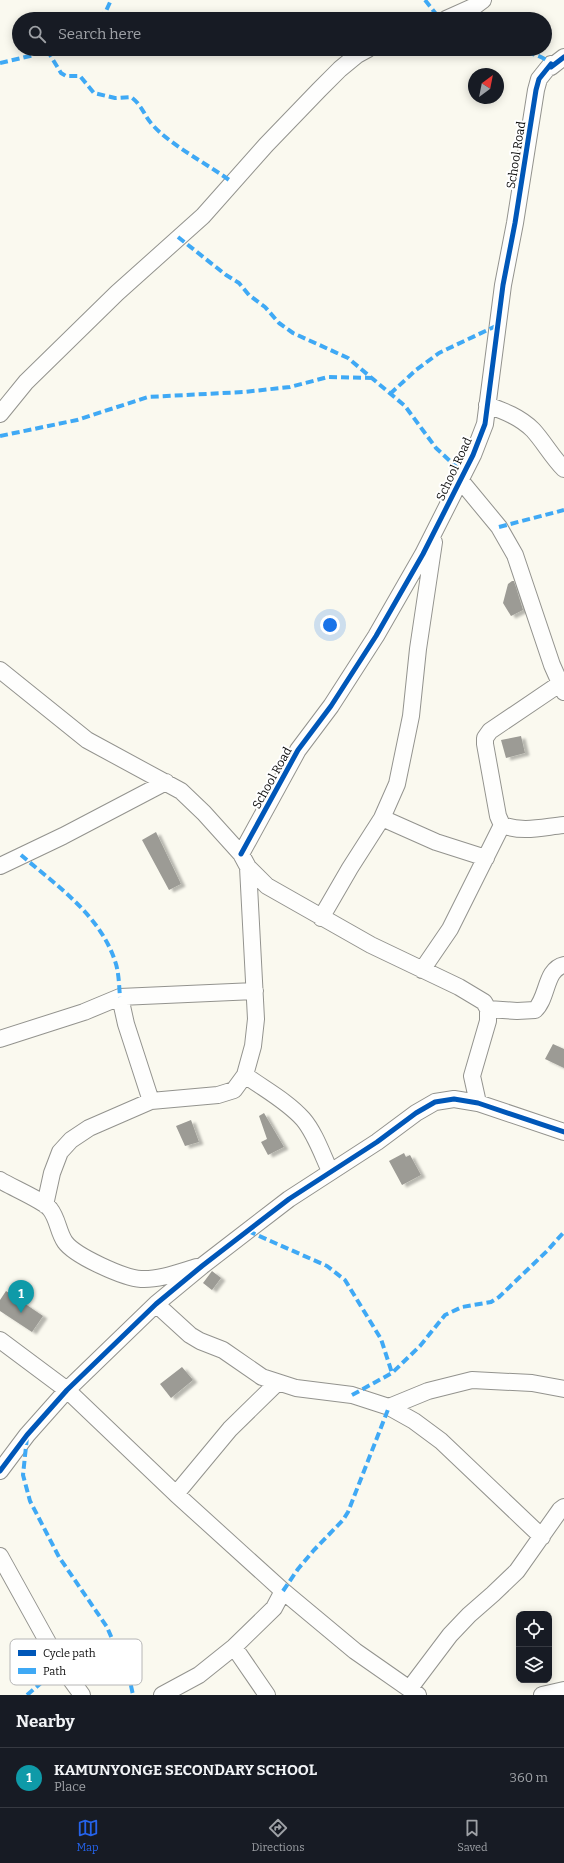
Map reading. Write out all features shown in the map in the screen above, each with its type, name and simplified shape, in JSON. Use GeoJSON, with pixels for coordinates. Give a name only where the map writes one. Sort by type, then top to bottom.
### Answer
{"type":"FeatureCollection","features":[{"type":"Feature","properties":{"kind":"street"},"geometry":{"type":"LineString","coordinates":[[462,12],[475,6],[483,0]]}},
{"type":"Feature","properties":{"kind":"street"},"geometry":{"type":"LineString","coordinates":[[0,414],[26,382],[117,293],[203,216],[314,95],[340,69],[356,56]]}},
{"type":"Feature","properties":{"kind":"street","name":"School Road"},"geometry":{"type":"LineString","coordinates":[[244,860],[298,750],[332,706],[376,636],[423,554],[461,481],[485,424],[503,285],[515,223],[536,90],[540,79],[551,64],[551,67],[564,57]]}},
{"type":"Feature","properties":{"kind":"street"},"geometry":{"type":"LineString","coordinates":[[488,405],[522,420],[534,431],[564,469]]}},
{"type":"Feature","properties":{"kind":"street"},"geometry":{"type":"LineString","coordinates":[[461,481],[498,527],[515,556],[558,663],[562,688],[495,727],[485,738],[491,782],[498,816],[502,825],[524,830],[564,824]]}},
{"type":"Feature","properties":{"kind":"street"},"geometry":{"type":"LineString","coordinates":[[322,918],[350,868],[382,818],[397,784],[411,716],[418,649],[436,527]]}},
{"type":"Feature","properties":{"kind":"street"},"geometry":{"type":"LineString","coordinates":[[0,670],[87,740],[166,782],[186,795],[204,813],[267,886],[371,945],[476,996],[484,1002],[488,1009],[488,1021],[472,1076],[478,1103]]}},
{"type":"Feature","properties":{"kind":"street"},"geometry":{"type":"LineString","coordinates":[[0,866],[63,836],[166,782]]}},
{"type":"Feature","properties":{"kind":"street"},"geometry":{"type":"LineString","coordinates":[[382,818],[436,842],[486,858]]}},
{"type":"Feature","properties":{"kind":"street"},"geometry":{"type":"LineString","coordinates":[[422,970],[450,929],[502,825]]}},
{"type":"Feature","properties":{"kind":"street"},"geometry":{"type":"LineString","coordinates":[[45,1205],[52,1173],[60,1152],[71,1140],[89,1128],[151,1101],[218,1095],[234,1090],[245,1075],[253,1046],[256,1019],[256,991],[244,860]]}},
{"type":"Feature","properties":{"kind":"street"},"geometry":{"type":"LineString","coordinates":[[488,1009],[517,1011],[535,1010],[554,970],[559,966],[564,965]]}},
{"type":"Feature","properties":{"kind":"street"},"geometry":{"type":"LineString","coordinates":[[0,1039],[84,1012],[120,997],[256,991]]}},
{"type":"Feature","properties":{"kind":"street"},"geometry":{"type":"LineString","coordinates":[[120,997],[126,1024],[151,1101]]}},
{"type":"Feature","properties":{"kind":"street"},"geometry":{"type":"LineString","coordinates":[[245,1075],[291,1108],[303,1119],[312,1133],[330,1171]]}},
{"type":"Feature","properties":{"kind":"street"},"geometry":{"type":"LineString","coordinates":[[0,1471],[27,1435],[67,1390],[156,1304],[288,1199],[377,1142],[416,1113],[435,1102],[454,1099],[478,1103],[563,1135]]}},
{"type":"Feature","properties":{"kind":"street"},"geometry":{"type":"LineString","coordinates":[[0,1180],[50,1209],[56,1219],[60,1235],[66,1244],[74,1251],[97,1264],[140,1279],[156,1278],[202,1266]]}},
{"type":"Feature","properties":{"kind":"street"},"geometry":{"type":"LineString","coordinates":[[156,1304],[200,1341],[223,1350],[262,1377],[296,1388],[352,1395],[389,1406],[414,1421],[441,1441],[542,1537]]}},
{"type":"Feature","properties":{"kind":"street"},"geometry":{"type":"LineString","coordinates":[[0,1340],[67,1390],[176,1494],[283,1591],[355,1651],[414,1692],[450,1635],[469,1615],[517,1571],[560,1510],[564,1507]]}},
{"type":"Feature","properties":{"kind":"street"},"geometry":{"type":"LineString","coordinates":[[389,1406],[428,1391],[472,1380],[532,1383],[564,1389]]}},
{"type":"Feature","properties":{"kind":"street"},"geometry":{"type":"LineString","coordinates":[[176,1494],[230,1429],[277,1383]]}},
{"type":"Feature","properties":{"kind":"street"},"geometry":{"type":"LineString","coordinates":[[0,1556],[46,1639]]}},
{"type":"Feature","properties":{"kind":"street"},"geometry":{"type":"LineString","coordinates":[[162,1695],[199,1676],[234,1647],[274,1608],[283,1591]]}},
{"type":"Feature","properties":{"kind":"street"},"geometry":{"type":"LineString","coordinates":[[274,1608],[298,1603]]}},
{"type":"Feature","properties":{"kind":"street"},"geometry":{"type":"LineString","coordinates":[[234,1647],[267,1695]]}},
{"type":"Feature","properties":{"kind":"street"},"geometry":{"type":"LineString","coordinates":[[75,1685],[82,1695]]}},
{"type":"Feature","properties":{"kind":"street"},"geometry":{"type":"LineString","coordinates":[[542,1695],[564,1690]]}},
{"type":"Feature","properties":{"kind":"building"},"geometry":{"type":"Polygon","coordinates":[[[514,581],[523,610],[511,616],[503,603],[508,584],[514,581]]]}},
{"type":"Feature","properties":{"kind":"building"},"geometry":{"type":"Polygon","coordinates":[[[521,736],[525,753],[506,758],[501,740],[521,736]]]}},
{"type":"Feature","properties":{"kind":"building"},"geometry":{"type":"Polygon","coordinates":[[[156,832],[181,884],[169,890],[142,840],[156,832]]]}},
{"type":"Feature","properties":{"kind":"building"},"geometry":{"type":"Polygon","coordinates":[[[553,1044],[564,1049],[564,1068],[545,1059],[553,1044]]]}},
{"type":"Feature","properties":{"kind":"building"},"geometry":{"type":"Polygon","coordinates":[[[264,1113],[284,1147],[268,1155],[261,1142],[267,1139],[259,1116],[264,1113]]]}},
{"type":"Feature","properties":{"kind":"building"},"geometry":{"type":"Polygon","coordinates":[[[191,1120],[199,1142],[185,1146],[176,1126],[191,1120]]]}},
{"type":"Feature","properties":{"kind":"building"},"geometry":{"type":"Polygon","coordinates":[[[404,1153],[406,1157],[410,1155],[421,1175],[402,1185],[389,1161],[404,1153]]]}},
{"type":"Feature","properties":{"kind":"building"},"geometry":{"type":"Polygon","coordinates":[[[212,1271],[221,1278],[212,1290],[203,1283],[212,1271]]]}},
{"type":"Feature","properties":{"kind":"building"},"geometry":{"type":"Polygon","coordinates":[[[6,1291],[43,1316],[32,1332],[0,1311],[0,1300],[6,1291]]]}},
{"type":"Feature","properties":{"kind":"building"},"geometry":{"type":"Polygon","coordinates":[[[182,1367],[193,1380],[171,1398],[160,1384],[182,1367]]]}},
{"type":"Feature","properties":{"kind":"marked path"},"geometry":{"type":"LineString","coordinates":[[105,12],[111,0]]}},
{"type":"Feature","properties":{"kind":"marked path"},"geometry":{"type":"LineString","coordinates":[[425,0],[434,12]]}},
{"type":"Feature","properties":{"kind":"marked path"},"geometry":{"type":"LineString","coordinates":[[0,63],[30,56]]}},
{"type":"Feature","properties":{"kind":"marked path"},"geometry":{"type":"LineString","coordinates":[[51,56],[61,73],[66,76],[80,76],[94,93],[115,98],[131,97],[140,106],[156,129],[163,135],[232,182]]}},
{"type":"Feature","properties":{"kind":"marked path"},"geometry":{"type":"LineString","coordinates":[[540,56],[551,64]]}},
{"type":"Feature","properties":{"kind":"marked path"},"geometry":{"type":"LineString","coordinates":[[178,237],[226,275],[239,283],[249,295],[265,307],[279,323],[293,333],[348,358],[405,406],[436,448],[464,474]]}},
{"type":"Feature","properties":{"kind":"marked path"},"geometry":{"type":"LineString","coordinates":[[390,394],[416,370],[439,353],[498,325]]}},
{"type":"Feature","properties":{"kind":"marked path"},"geometry":{"type":"LineString","coordinates":[[0,436],[77,420],[148,397],[244,392],[290,387],[328,377],[372,378]]}},
{"type":"Feature","properties":{"kind":"marked path"},"geometry":{"type":"LineString","coordinates":[[499,527],[564,510]]}},
{"type":"Feature","properties":{"kind":"marked path"},"geometry":{"type":"LineString","coordinates":[[21,855],[76,902],[99,929],[108,944],[115,961],[120,997]]}},
{"type":"Feature","properties":{"kind":"marked path"},"geometry":{"type":"LineString","coordinates":[[248,1231],[327,1266],[345,1280],[381,1339],[392,1373]]}},
{"type":"Feature","properties":{"kind":"marked path"},"geometry":{"type":"LineString","coordinates":[[352,1395],[392,1373],[420,1346],[445,1315],[462,1307],[491,1302],[499,1297],[547,1251],[564,1232]]}},
{"type":"Feature","properties":{"kind":"marked path"},"geometry":{"type":"LineString","coordinates":[[283,1591],[298,1569],[343,1520],[348,1512],[389,1407]]}},
{"type":"Feature","properties":{"kind":"marked path"},"geometry":{"type":"LineString","coordinates":[[27,1437],[23,1475],[30,1501],[59,1557],[107,1627],[112,1639]]}},
{"type":"Feature","properties":{"kind":"marked path"},"geometry":{"type":"LineString","coordinates":[[27,1695],[39,1685]]}},
{"type":"Feature","properties":{"kind":"marked path"},"geometry":{"type":"LineString","coordinates":[[131,1685],[133,1695]]}},
{"type":"Feature","properties":{"kind":"cycle path"},"geometry":{"type":"LineString","coordinates":[[241,854],[298,750],[331,706],[376,636],[423,554],[473,455],[485,424],[503,285],[515,223],[536,90],[539,79],[551,64],[551,67],[564,57]]}},
{"type":"Feature","properties":{"kind":"cycle path"},"geometry":{"type":"LineString","coordinates":[[0,1471],[27,1435],[67,1390],[156,1304],[202,1266],[289,1199],[377,1142],[416,1113],[435,1102],[454,1099],[478,1103],[564,1132]]}},
{"type":"Feature","properties":{"kind":"place","name":"KAMUNYONGE SECONDARY SCHOOL"},"geometry":{"type":"Point","coordinates":[21,1313]}}]}
